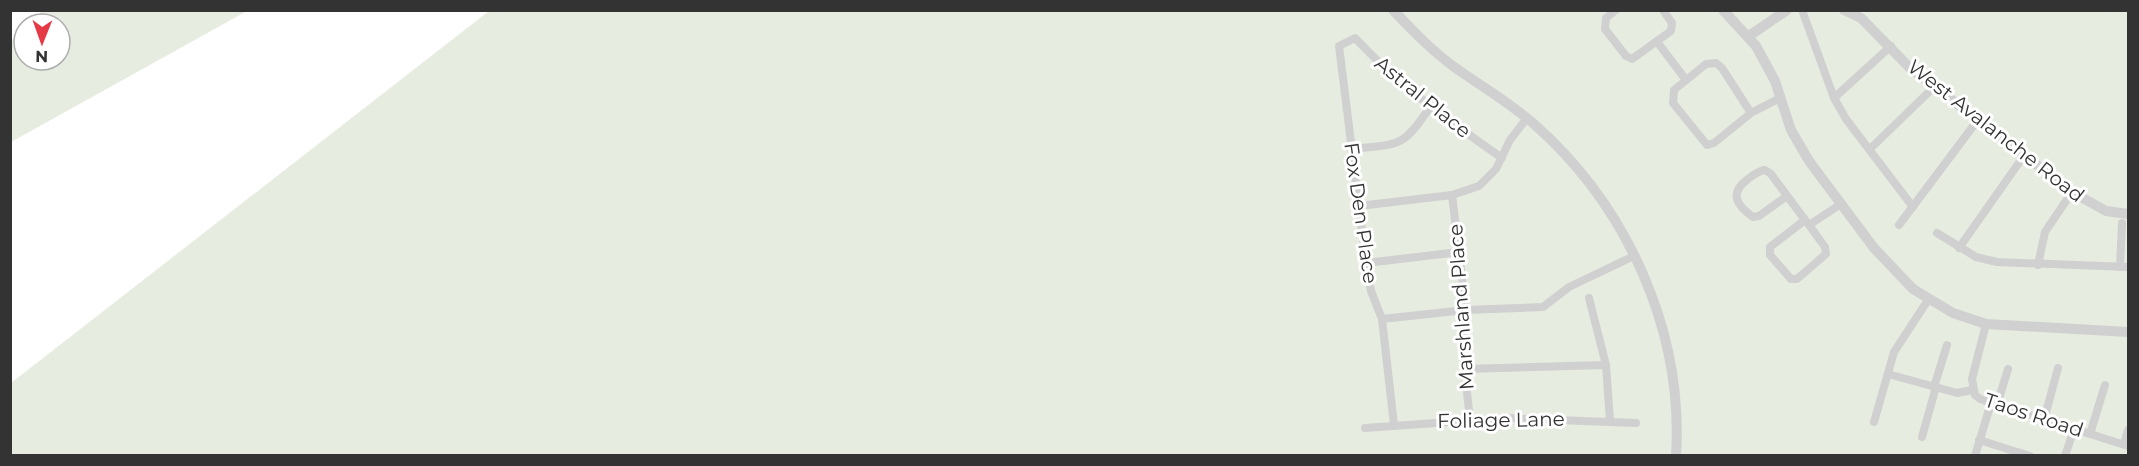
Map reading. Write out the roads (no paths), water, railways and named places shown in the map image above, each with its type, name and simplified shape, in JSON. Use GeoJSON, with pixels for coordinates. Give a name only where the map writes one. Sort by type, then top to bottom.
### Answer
{"type":"FeatureCollection","features":[{"type":"Feature","properties":{"kind":"street"},"geometry":{"type":"LineString","coordinates":[[1393,10],[1443,59],[1527,118],[1588,180],[1611,212],[1644,275],[1664,337],[1671,373],[1676,456]]}},
{"type":"Feature","properties":{"kind":"street"},"geometry":{"type":"LineString","coordinates":[[1616,10],[1606,18],[1605,29],[1626,56],[1635,58],[1668,36],[1672,27],[1663,10]]}},
{"type":"Feature","properties":{"kind":"street"},"geometry":{"type":"LineString","coordinates":[[1723,10],[1749,36],[1767,65],[1799,146],[1886,262],[1929,300],[1953,313],[1986,324],[2128,332]]}},
{"type":"Feature","properties":{"kind":"street"},"geometry":{"type":"LineString","coordinates":[[1749,36],[1787,10]]}},
{"type":"Feature","properties":{"kind":"street"},"geometry":{"type":"LineString","coordinates":[[1802,10],[1834,98],[1869,149],[1914,207]]}},
{"type":"Feature","properties":{"kind":"street","name":"West Avalanche Road"},"geometry":{"type":"LineString","coordinates":[[1844,10],[1861,18],[1891,46],[1910,68],[2023,157],[2072,192],[2125,219]]}},
{"type":"Feature","properties":{"kind":"street","name":"Astral Place"},"geometry":{"type":"LineString","coordinates":[[1347,42],[1355,38],[1391,75],[1430,107],[1502,158]]}},
{"type":"Feature","properties":{"kind":"street","name":"Fox Den Place"},"geometry":{"type":"LineString","coordinates":[[1347,42],[1338,46],[1366,263],[1371,291],[1382,319],[1394,424]]}},
{"type":"Feature","properties":{"kind":"street"},"geometry":{"type":"LineString","coordinates":[[1658,42],[1686,80]]}},
{"type":"Feature","properties":{"kind":"street"},"geometry":{"type":"LineString","coordinates":[[1834,98],[1891,46]]}},
{"type":"Feature","properties":{"kind":"street"},"geometry":{"type":"LineString","coordinates":[[1751,113],[1719,64],[1706,64],[1674,90],[1671,99],[1707,145],[1713,144],[1751,113],[1780,98]]}},
{"type":"Feature","properties":{"kind":"street"},"geometry":{"type":"LineString","coordinates":[[1869,149],[1934,87]]}},
{"type":"Feature","properties":{"kind":"street"},"geometry":{"type":"LineString","coordinates":[[1352,149],[1398,143],[1408,138],[1430,107]]}},
{"type":"Feature","properties":{"kind":"street"},"geometry":{"type":"LineString","coordinates":[[1359,206],[1452,195],[1479,186],[1489,179],[1510,140],[1527,118]]}},
{"type":"Feature","properties":{"kind":"street"},"geometry":{"type":"LineString","coordinates":[[1899,225],[1977,122]]}},
{"type":"Feature","properties":{"kind":"street"},"geometry":{"type":"LineString","coordinates":[[1959,248],[2023,157]]}},
{"type":"Feature","properties":{"kind":"street"},"geometry":{"type":"LineString","coordinates":[[1787,196],[1759,216],[1753,217],[1737,198],[1735,192],[1758,171],[1765,170],[1787,196],[1807,222],[1826,247],[1827,254],[1797,279],[1791,279],[1770,255],[1769,249],[1807,222],[1841,204]]}},
{"type":"Feature","properties":{"kind":"street"},"geometry":{"type":"LineString","coordinates":[[2038,265],[2045,232],[2072,192]]}},
{"type":"Feature","properties":{"kind":"street","name":"Marshland Place"},"geometry":{"type":"LineString","coordinates":[[1452,195],[1465,310],[1462,333],[1470,419]]}},
{"type":"Feature","properties":{"kind":"street"},"geometry":{"type":"LineString","coordinates":[[1937,233],[1976,257],[1997,262],[2124,267],[2125,219]]}},
{"type":"Feature","properties":{"kind":"street"},"geometry":{"type":"LineString","coordinates":[[1366,263],[1459,252]]}},
{"type":"Feature","properties":{"kind":"street"},"geometry":{"type":"LineString","coordinates":[[1382,319],[1465,310],[1543,307],[1569,287],[1634,256]]}},
{"type":"Feature","properties":{"kind":"street"},"geometry":{"type":"LineString","coordinates":[[1589,298],[1606,365],[1610,421]]}},
{"type":"Feature","properties":{"kind":"street"},"geometry":{"type":"LineString","coordinates":[[1874,422],[1898,345],[1929,300]]}},
{"type":"Feature","properties":{"kind":"street","name":"Taos Road"},"geometry":{"type":"LineString","coordinates":[[1986,324],[1972,390],[1980,399],[2126,445]]}},
{"type":"Feature","properties":{"kind":"street"},"geometry":{"type":"LineString","coordinates":[[1922,437],[1947,345]]}},
{"type":"Feature","properties":{"kind":"street"},"geometry":{"type":"LineString","coordinates":[[1464,369],[1606,365]]}},
{"type":"Feature","properties":{"kind":"street"},"geometry":{"type":"LineString","coordinates":[[2044,420],[2058,368]]}},
{"type":"Feature","properties":{"kind":"street"},"geometry":{"type":"LineString","coordinates":[[1975,456],[1979,440],[2008,369]]}},
{"type":"Feature","properties":{"kind":"street"},"geometry":{"type":"LineString","coordinates":[[1888,374],[1957,393],[1972,390]]}},
{"type":"Feature","properties":{"kind":"street"},"geometry":{"type":"LineString","coordinates":[[2090,434],[2104,385]]}},
{"type":"Feature","properties":{"kind":"street","name":"Foliage Lane"},"geometry":{"type":"LineString","coordinates":[[1365,428],[1470,419],[1636,423]]}},
{"type":"Feature","properties":{"kind":"street"},"geometry":{"type":"LineString","coordinates":[[2065,456],[2074,429]]}},
{"type":"Feature","properties":{"kind":"street"},"geometry":{"type":"LineString","coordinates":[[2126,445],[2128,430]]}},
{"type":"Feature","properties":{"kind":"street"},"geometry":{"type":"LineString","coordinates":[[1979,440],[2030,456]]}}]}
